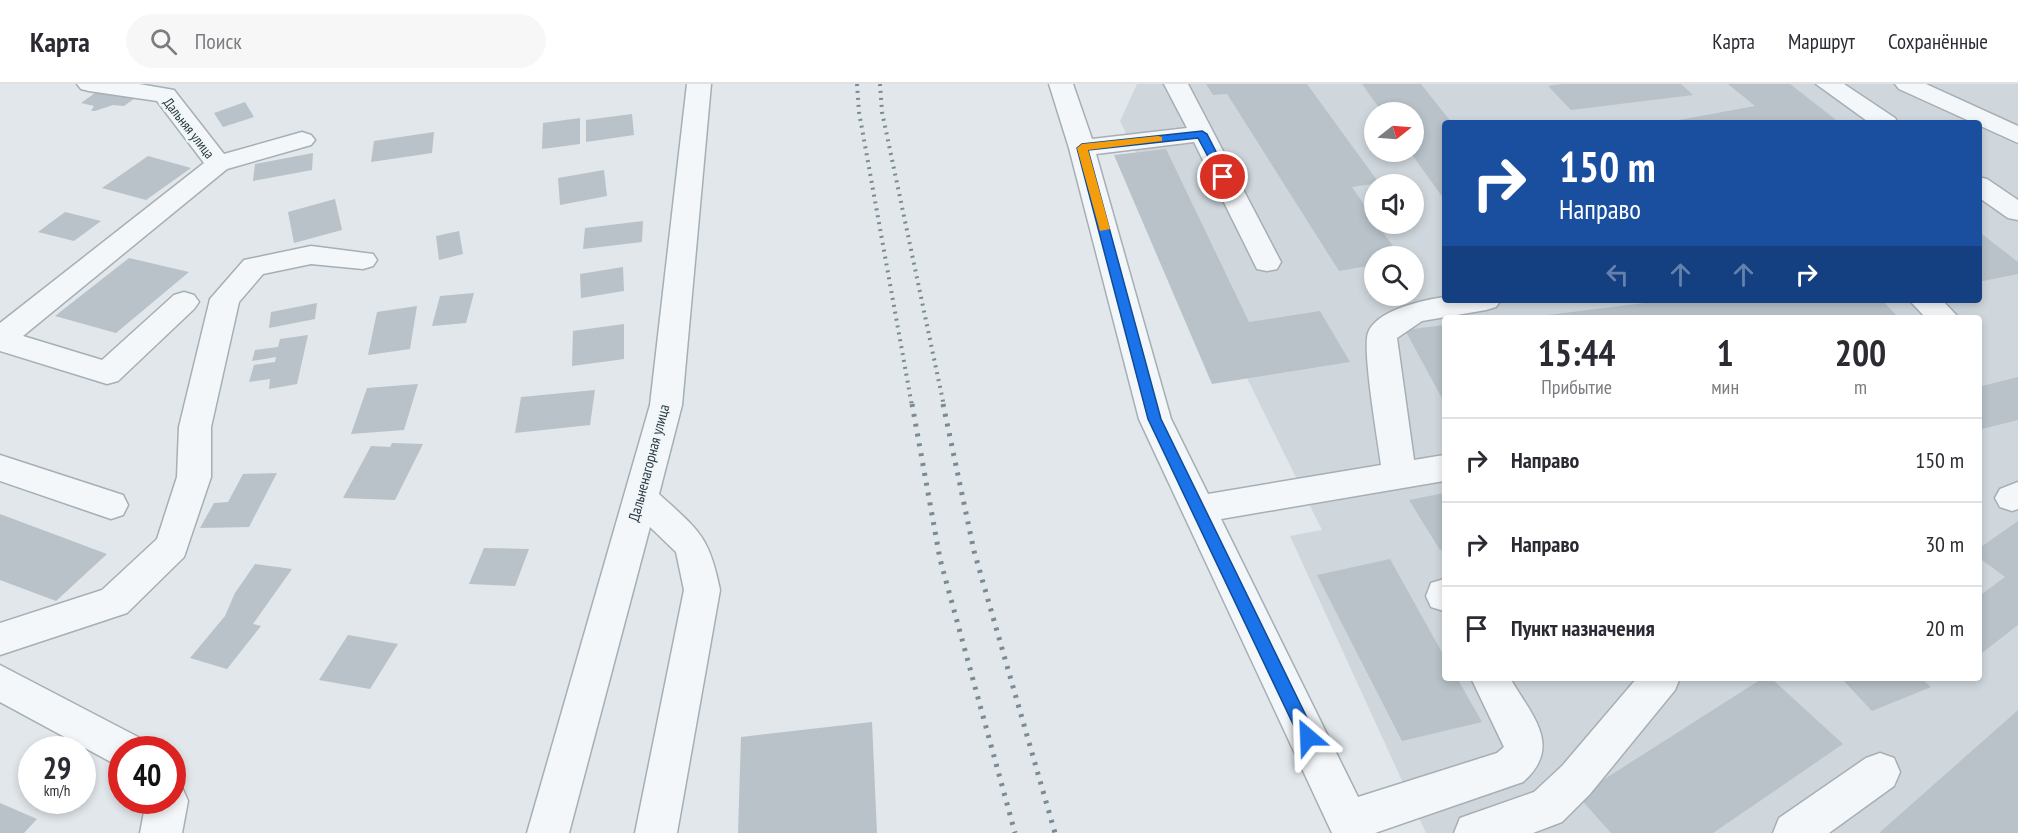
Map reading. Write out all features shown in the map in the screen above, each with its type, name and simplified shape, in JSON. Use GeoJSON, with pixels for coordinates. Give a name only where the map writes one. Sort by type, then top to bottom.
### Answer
{"type":"FeatureCollection","features":[{"type":"Feature","properties":{"kind":"street","name":"Дальняя улица"},"geometry":{"type":"LineString","coordinates":[[89,84],[165,95],[218,165]]}},
{"type":"Feature","properties":{"kind":"street","name":"Дальненагорная улица"},"geometry":{"type":"LineString","coordinates":[[548,833],[666,405],[699,84]]}},
{"type":"Feature","properties":{"kind":"street"},"geometry":{"type":"LineString","coordinates":[[1061,84],[1082,148],[1155,419],[1351,827],[1509,768],[1522,757],[1525,742],[1492,681]]}},
{"type":"Feature","properties":{"kind":"street"},"geometry":{"type":"LineString","coordinates":[[1176,84],[1267,262]]}},
{"type":"Feature","properties":{"kind":"street"},"geometry":{"type":"LineString","coordinates":[[1828,84],[1882,120]]}},
{"type":"Feature","properties":{"kind":"street"},"geometry":{"type":"LineString","coordinates":[[1908,84],[2018,135]]}},
{"type":"Feature","properties":{"kind":"street"},"geometry":{"type":"LineString","coordinates":[[1082,148],[1202,134]]}},
{"type":"Feature","properties":{"kind":"street"},"geometry":{"type":"LineString","coordinates":[[0,340],[218,165],[302,140]]}},
{"type":"Feature","properties":{"kind":"street"},"geometry":{"type":"LineString","coordinates":[[1982,188],[2018,212]]}},
{"type":"Feature","properties":{"kind":"street"},"geometry":{"type":"LineString","coordinates":[[0,639],[114,602],[172,547],[194,477],[195,427],[225,299],[254,267],[311,255],[363,260]]}},
{"type":"Feature","properties":{"kind":"street"},"geometry":{"type":"LineString","coordinates":[[0,340],[108,373],[184,302]]}},
{"type":"Feature","properties":{"kind":"street"},"geometry":{"type":"LineString","coordinates":[[1399,472],[1385,377],[1382,334],[1414,312],[1468,303]]}},
{"type":"Feature","properties":{"kind":"street"},"geometry":{"type":"LineString","coordinates":[[1927,303],[1941,315]]}},
{"type":"Feature","properties":{"kind":"street"},"geometry":{"type":"LineString","coordinates":[[0,468],[111,505]]}},
{"type":"Feature","properties":{"kind":"street"},"geometry":{"type":"LineString","coordinates":[[1199,509],[1442,468]]}},
{"type":"Feature","properties":{"kind":"street"},"geometry":{"type":"LineString","coordinates":[[640,497],[688,542],[696,557],[702,590],[656,833]]}},
{"type":"Feature","properties":{"kind":"street"},"geometry":{"type":"LineString","coordinates":[[1475,833],[1547,808],[1576,780],[1658,681]]}},
{"type":"Feature","properties":{"kind":"street"},"geometry":{"type":"LineString","coordinates":[[0,682],[108,741]]}},
{"type":"Feature","properties":{"kind":"street"},"geometry":{"type":"LineString","coordinates":[[1794,833],[1880,771]]}},
{"type":"Feature","properties":{"kind":"street"},"geometry":{"type":"LineString","coordinates":[[160,833],[164,814]]}},
{"type":"Feature","properties":{"kind":"shaded area"},"geometry":{"type":"Polygon","coordinates":[[[1137,84],[2018,84],[2018,833],[1426,833],[1290,536],[1322,530],[1120,121],[1137,84]]]}},
{"type":"Feature","properties":{"kind":"building"},"geometry":{"type":"Polygon","coordinates":[[[1206,84],[1307,84],[1372,174],[1364,174],[1364,185],[1352,187],[1364,204],[1364,234],[1384,234],[1393,246],[1364,246],[1364,267],[1339,271],[1227,94],[1213,95],[1206,84]]]}},
{"type":"Feature","properties":{"kind":"building"},"geometry":{"type":"Polygon","coordinates":[[[1362,84],[1421,84],[1450,120],[1442,120],[1442,196],[1417,162],[1424,162],[1424,102],[1375,102],[1362,84]]]}},
{"type":"Feature","properties":{"kind":"building"},"geometry":{"type":"Polygon","coordinates":[[[1561,84],[1681,84],[1693,95],[1571,110],[1548,86],[1561,84]]]}},
{"type":"Feature","properties":{"kind":"building"},"geometry":{"type":"Polygon","coordinates":[[[1728,84],[1790,84],[1836,120],[1679,120],[1755,106],[1728,84]]]}},
{"type":"Feature","properties":{"kind":"building"},"geometry":{"type":"Polygon","coordinates":[[[99,90],[138,96],[124,106],[113,105],[91,111],[94,106],[81,103],[99,90]]]}},
{"type":"Feature","properties":{"kind":"building"},"geometry":{"type":"Polygon","coordinates":[[[245,102],[254,117],[223,127],[214,113],[245,102]]]}},
{"type":"Feature","properties":{"kind":"building"},"geometry":{"type":"Polygon","coordinates":[[[632,114],[634,135],[586,142],[586,120],[632,114]]]}},
{"type":"Feature","properties":{"kind":"building"},"geometry":{"type":"Polygon","coordinates":[[[580,118],[580,144],[542,149],[543,123],[580,118]]]}},
{"type":"Feature","properties":{"kind":"building"},"geometry":{"type":"Polygon","coordinates":[[[434,132],[432,153],[371,162],[374,141],[434,132]]]}},
{"type":"Feature","properties":{"kind":"building"},"geometry":{"type":"Polygon","coordinates":[[[1166,149],[1249,322],[1320,311],[1350,362],[1212,384],[1114,155],[1166,149]]]}},
{"type":"Feature","properties":{"kind":"building"},"geometry":{"type":"Polygon","coordinates":[[[313,153],[312,170],[253,181],[255,164],[313,153]]]}},
{"type":"Feature","properties":{"kind":"building"},"geometry":{"type":"Polygon","coordinates":[[[148,156],[191,168],[146,200],[102,188],[148,156]]]}},
{"type":"Feature","properties":{"kind":"building"},"geometry":{"type":"Polygon","coordinates":[[[604,170],[607,196],[560,205],[558,178],[604,170]]]}},
{"type":"Feature","properties":{"kind":"building"},"geometry":{"type":"Polygon","coordinates":[[[335,199],[342,230],[294,243],[288,212],[335,199]]]}},
{"type":"Feature","properties":{"kind":"building"},"geometry":{"type":"Polygon","coordinates":[[[65,212],[101,221],[74,241],[38,232],[65,212]]]}},
{"type":"Feature","properties":{"kind":"building"},"geometry":{"type":"Polygon","coordinates":[[[643,221],[642,242],[583,249],[585,228],[643,221]]]}},
{"type":"Feature","properties":{"kind":"building"},"geometry":{"type":"Polygon","coordinates":[[[459,231],[463,254],[439,260],[436,236],[459,231]]]}},
{"type":"Feature","properties":{"kind":"building"},"geometry":{"type":"Polygon","coordinates":[[[1982,234],[2018,262],[2018,274],[1982,281],[1982,234]]]}},
{"type":"Feature","properties":{"kind":"building"},"geometry":{"type":"Polygon","coordinates":[[[129,258],[189,272],[116,333],[55,316],[129,258]]]}},
{"type":"Feature","properties":{"kind":"building"},"geometry":{"type":"Polygon","coordinates":[[[623,267],[624,291],[581,298],[580,274],[623,267]]]}},
{"type":"Feature","properties":{"kind":"building"},"geometry":{"type":"Polygon","coordinates":[[[474,293],[466,323],[432,326],[440,296],[474,293]]]}},
{"type":"Feature","properties":{"kind":"building"},"geometry":{"type":"Polygon","coordinates":[[[317,303],[315,319],[269,328],[271,312],[317,303]]]}},
{"type":"Feature","properties":{"kind":"building"},"geometry":{"type":"Polygon","coordinates":[[[1644,303],[1885,303],[1896,315],[1547,315],[1644,303]]]}},
{"type":"Feature","properties":{"kind":"building"},"geometry":{"type":"Polygon","coordinates":[[[417,306],[410,349],[368,355],[377,312],[417,306]]]}},
{"type":"Feature","properties":{"kind":"building"},"geometry":{"type":"Polygon","coordinates":[[[624,324],[624,359],[572,366],[573,331],[624,324]]]}},
{"type":"Feature","properties":{"kind":"building"},"geometry":{"type":"Polygon","coordinates":[[[1442,325],[1442,398],[1405,330],[1442,325]]]}},
{"type":"Feature","properties":{"kind":"building"},"geometry":{"type":"Polygon","coordinates":[[[308,335],[297,384],[269,389],[270,379],[249,382],[254,365],[275,362],[276,357],[252,361],[255,350],[278,347],[280,339],[308,335]]]}},
{"type":"Feature","properties":{"kind":"building"},"geometry":{"type":"Polygon","coordinates":[[[2018,377],[2018,420],[1982,429],[1982,386],[2018,377]]]}},
{"type":"Feature","properties":{"kind":"building"},"geometry":{"type":"Polygon","coordinates":[[[418,384],[404,430],[351,434],[367,388],[418,384]]]}},
{"type":"Feature","properties":{"kind":"building"},"geometry":{"type":"Polygon","coordinates":[[[595,390],[590,425],[515,433],[521,397],[595,390]]]}},
{"type":"Feature","properties":{"kind":"building"},"geometry":{"type":"Polygon","coordinates":[[[392,443],[423,444],[395,500],[343,498],[371,446],[390,447],[392,443]]]}},
{"type":"Feature","properties":{"kind":"building"},"geometry":{"type":"Polygon","coordinates":[[[277,473],[249,527],[200,528],[214,503],[228,502],[243,474],[277,473]]]}},
{"type":"Feature","properties":{"kind":"building"},"geometry":{"type":"Polygon","coordinates":[[[1442,493],[1442,550],[1440,550],[1409,500],[1442,493]]]}},
{"type":"Feature","properties":{"kind":"building"},"geometry":{"type":"Polygon","coordinates":[[[0,514],[107,554],[56,601],[0,580],[0,514]]]}},
{"type":"Feature","properties":{"kind":"building"},"geometry":{"type":"Polygon","coordinates":[[[2018,521],[2018,625],[1982,653],[1982,594],[2005,577],[1982,560],[1982,546],[2018,521]]]}},
{"type":"Feature","properties":{"kind":"building"},"geometry":{"type":"Polygon","coordinates":[[[484,548],[529,549],[515,586],[469,584],[484,548]]]}},
{"type":"Feature","properties":{"kind":"building"},"geometry":{"type":"Polygon","coordinates":[[[1390,559],[1442,652],[1442,681],[1459,681],[1482,722],[1402,741],[1317,575],[1390,559]]]}},
{"type":"Feature","properties":{"kind":"building"},"geometry":{"type":"Polygon","coordinates":[[[255,564],[292,569],[253,624],[261,626],[227,669],[190,658],[225,616],[235,593],[255,564]]]}},
{"type":"Feature","properties":{"kind":"building"},"geometry":{"type":"Polygon","coordinates":[[[348,635],[398,644],[370,689],[319,680],[348,635]]]}},
{"type":"Feature","properties":{"kind":"building"},"geometry":{"type":"Polygon","coordinates":[[[1758,681],[1774,681],[1843,744],[1713,833],[1611,833],[1578,796],[1758,681]]]}},
{"type":"Feature","properties":{"kind":"building"},"geometry":{"type":"Polygon","coordinates":[[[1844,681],[1924,681],[1931,687],[1872,711],[1844,681]]]}},
{"type":"Feature","properties":{"kind":"building"},"geometry":{"type":"Polygon","coordinates":[[[2018,710],[2018,833],[1879,833],[2018,710]]]}},
{"type":"Feature","properties":{"kind":"building"},"geometry":{"type":"Polygon","coordinates":[[[872,722],[877,833],[738,833],[741,737],[872,722]]]}},
{"type":"Feature","properties":{"kind":"building"},"geometry":{"type":"Polygon","coordinates":[[[0,803],[18,811],[18,814],[25,814],[37,819],[24,833],[0,833],[0,803]]]}},
{"type":"Feature","properties":{"kind":"railway"},"geometry":{"type":"LineString","coordinates":[[857,84],[859,112],[912,406]]}},
{"type":"Feature","properties":{"kind":"railway"},"geometry":{"type":"LineString","coordinates":[[880,84],[882,112],[944,406]]}},
{"type":"Feature","properties":{"kind":"railway"},"geometry":{"type":"LineString","coordinates":[[912,404],[940,559],[1015,833]]}},
{"type":"Feature","properties":{"kind":"railway"},"geometry":{"type":"LineString","coordinates":[[943,404],[974,551],[1055,833]]}},
{"type":"Feature","properties":{"kind":"slow traffic"},"geometry":{"type":"LineString","coordinates":[[1104,229],[1082,148],[1158,139]]}},
{"type":"Feature","properties":{"kind":"route"},"geometry":{"type":"LineString","coordinates":[[1223,177],[1202,134],[1082,148],[1155,419],[1308,737]]}}]}
